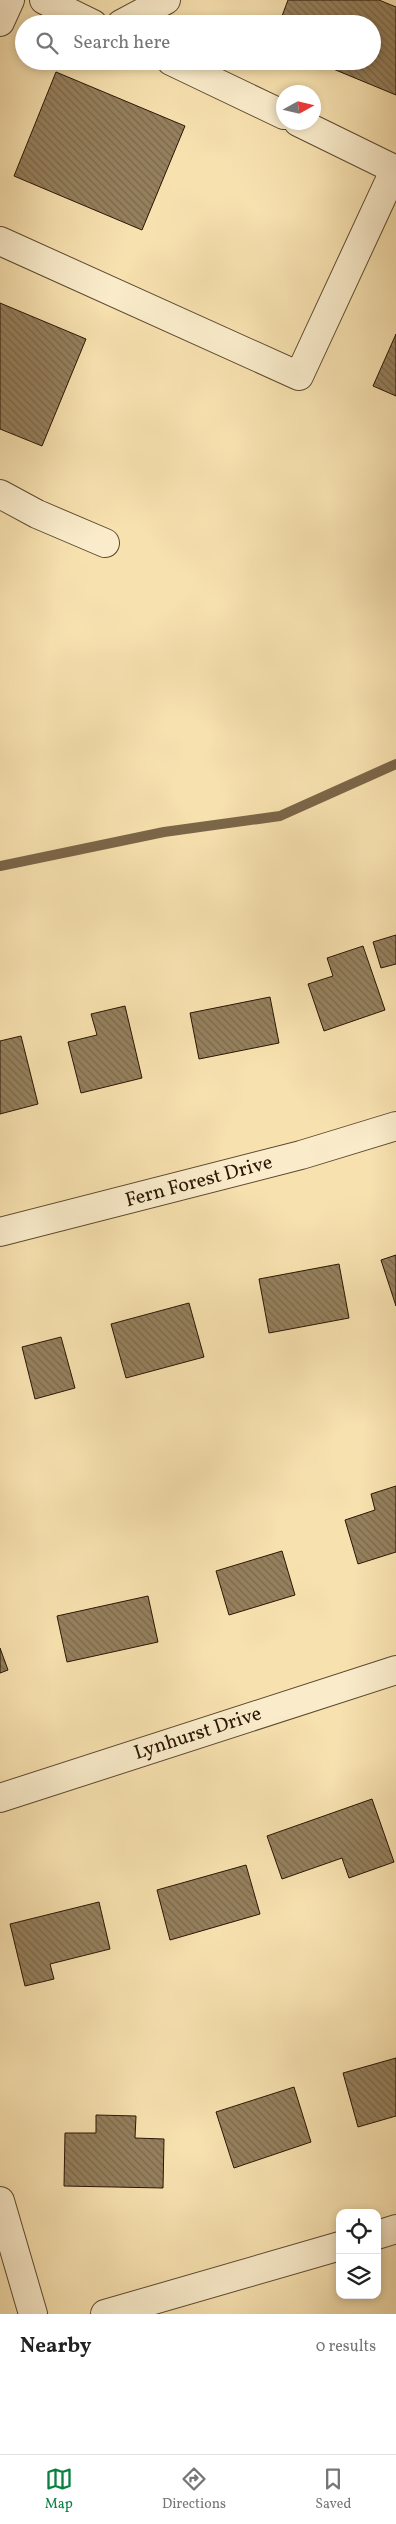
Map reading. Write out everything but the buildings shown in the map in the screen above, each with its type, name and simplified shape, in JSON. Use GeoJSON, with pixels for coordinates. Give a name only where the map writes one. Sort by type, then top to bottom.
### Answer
{"type":"FeatureCollection","features":[{"type":"Feature","properties":{"kind":"street"},"geometry":{"type":"LineString","coordinates":[[0,22],[10,0]]}},
{"type":"Feature","properties":{"kind":"street"},"geometry":{"type":"LineString","coordinates":[[44,0],[75,15]]}},
{"type":"Feature","properties":{"kind":"street"},"geometry":{"type":"LineString","coordinates":[[138,15],[166,0]]}},
{"type":"Feature","properties":{"kind":"street"},"geometry":{"type":"LineString","coordinates":[[189,70],[276,112]]}},
{"type":"Feature","properties":{"kind":"street"},"geometry":{"type":"LineString","coordinates":[[0,241],[299,376],[395,169],[315,130]]}},
{"type":"Feature","properties":{"kind":"street"},"geometry":{"type":"LineString","coordinates":[[0,494],[38,514],[105,543]]}},
{"type":"Feature","properties":{"kind":"street","name":"Fern Forest Drive"},"geometry":{"type":"LineString","coordinates":[[0,1232],[292,1157],[396,1126]]}},
{"type":"Feature","properties":{"kind":"street","name":"Lynhurst Drive"},"geometry":{"type":"LineString","coordinates":[[0,1798],[396,1670]]}},
{"type":"Feature","properties":{"kind":"street"},"geometry":{"type":"LineString","coordinates":[[0,2201],[33,2314]]}},
{"type":"Feature","properties":{"kind":"street"},"geometry":{"type":"LineString","coordinates":[[381,2234],[396,2229]]}},
{"type":"Feature","properties":{"kind":"street"},"geometry":{"type":"LineString","coordinates":[[105,2314],[336,2247]]}},
{"type":"Feature","properties":{"kind":"waterway"},"geometry":{"type":"LineString","coordinates":[[0,866],[164,832],[280,816],[396,764]]}}]}
